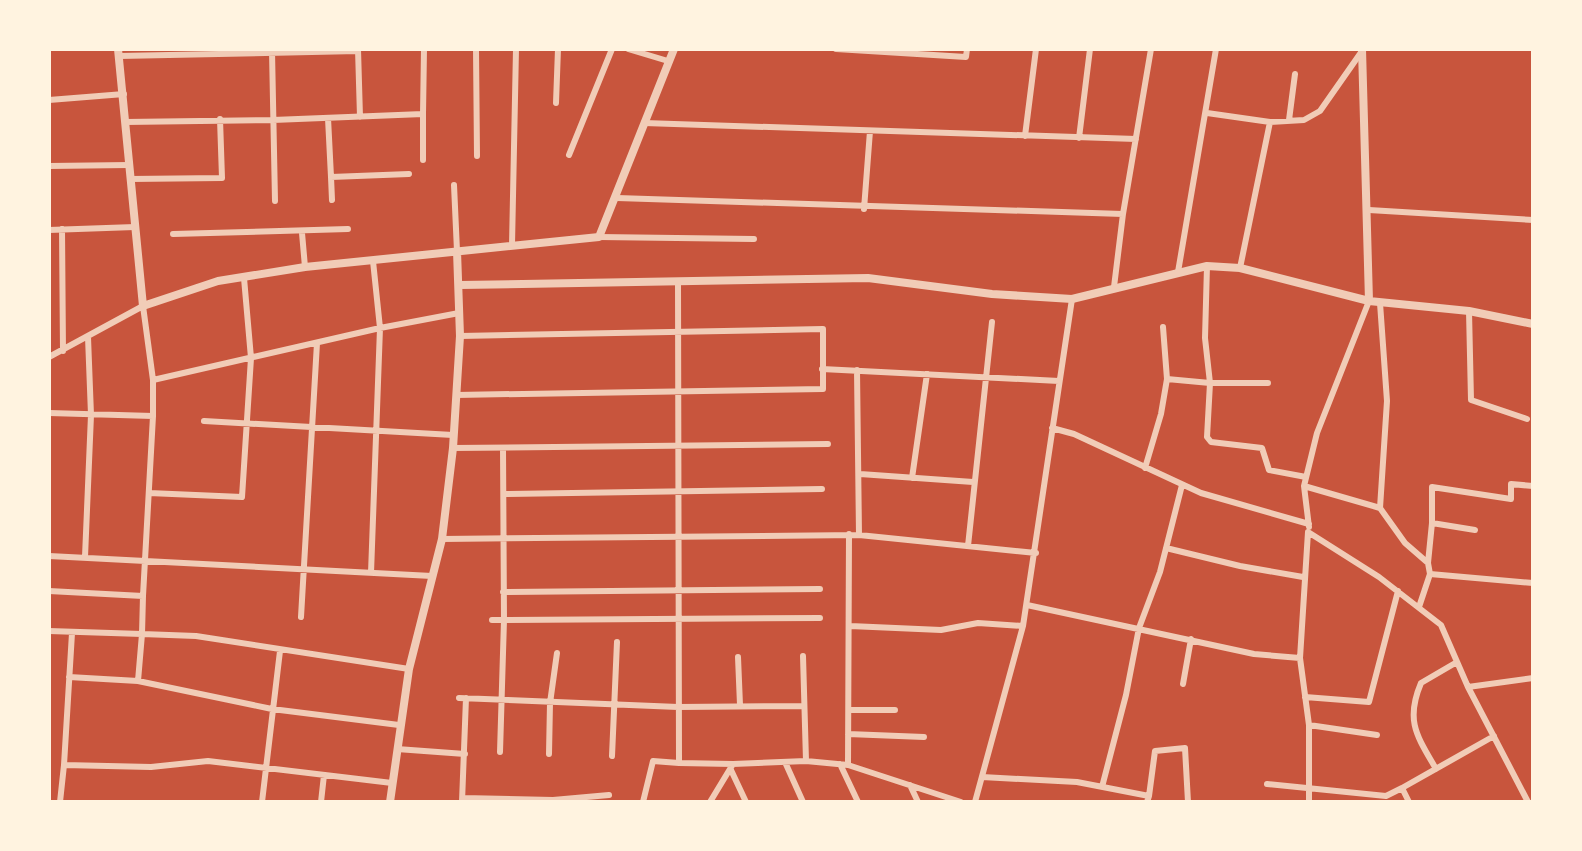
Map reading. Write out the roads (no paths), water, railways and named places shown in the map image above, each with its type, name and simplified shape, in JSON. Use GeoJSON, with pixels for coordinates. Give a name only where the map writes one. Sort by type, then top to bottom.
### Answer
{"type":"FeatureCollection","features":[{"type":"Feature","properties":{"kind":"street"},"geometry":{"type":"LineString","coordinates":[[423,160],[424,49]]}},
{"type":"Feature","properties":{"kind":"street"},"geometry":{"type":"LineString","coordinates":[[475,49],[477,156]]}},
{"type":"Feature","properties":{"kind":"street"},"geometry":{"type":"LineString","coordinates":[[512,246],[516,49]]}},
{"type":"Feature","properties":{"kind":"street"},"geometry":{"type":"LineString","coordinates":[[556,103],[558,49]]}},
{"type":"Feature","properties":{"kind":"street"},"geometry":{"type":"LineString","coordinates":[[569,155],[611,49]]}},
{"type":"Feature","properties":{"kind":"street"},"geometry":{"type":"LineString","coordinates":[[628,49],[668,61]]}},
{"type":"Feature","properties":{"kind":"street"},"geometry":{"type":"LineString","coordinates":[[599,237],[617,198],[674,49]]}},
{"type":"Feature","properties":{"kind":"street"},"geometry":{"type":"LineString","coordinates":[[836,49],[966,57],[967,49]]}},
{"type":"Feature","properties":{"kind":"street"},"geometry":{"type":"LineString","coordinates":[[1025,136],[1035,49]]}},
{"type":"Feature","properties":{"kind":"street"},"geometry":{"type":"LineString","coordinates":[[1079,138],[1090,49]]}},
{"type":"Feature","properties":{"kind":"street"},"geometry":{"type":"LineString","coordinates":[[1114,287],[1123,214],[1151,49]]}},
{"type":"Feature","properties":{"kind":"street"},"geometry":{"type":"LineString","coordinates":[[1178,272],[1216,49]]}},
{"type":"Feature","properties":{"kind":"street"},"geometry":{"type":"LineString","coordinates":[[138,681],[153,380],[118,52],[358,50],[360,117]]}},
{"type":"Feature","properties":{"kind":"street"},"geometry":{"type":"LineString","coordinates":[[1207,113],[1270,122],[1304,120],[1320,111],[1362,50]]}},
{"type":"Feature","properties":{"kind":"street"},"geometry":{"type":"LineString","coordinates":[[1309,802],[1309,725],[1300,658],[1303,577],[1309,524],[1304,486],[1317,433],[1369,301],[1369,210],[1362,50]]}},
{"type":"Feature","properties":{"kind":"street"},"geometry":{"type":"LineString","coordinates":[[272,51],[275,201]]}},
{"type":"Feature","properties":{"kind":"street"},"geometry":{"type":"LineString","coordinates":[[1289,120],[1295,74]]}},
{"type":"Feature","properties":{"kind":"street"},"geometry":{"type":"LineString","coordinates":[[49,100],[124,94]]}},
{"type":"Feature","properties":{"kind":"street"},"geometry":{"type":"LineString","coordinates":[[125,122],[423,114]]}},
{"type":"Feature","properties":{"kind":"street"},"geometry":{"type":"LineString","coordinates":[[328,118],[332,200]]}},
{"type":"Feature","properties":{"kind":"street"},"geometry":{"type":"LineString","coordinates":[[131,179],[222,178],[220,119]]}},
{"type":"Feature","properties":{"kind":"street"},"geometry":{"type":"LineString","coordinates":[[1240,268],[1270,122]]}},
{"type":"Feature","properties":{"kind":"street"},"geometry":{"type":"LineString","coordinates":[[644,123],[1136,139]]}},
{"type":"Feature","properties":{"kind":"street"},"geometry":{"type":"LineString","coordinates":[[864,209],[870,131]]}},
{"type":"Feature","properties":{"kind":"street"},"geometry":{"type":"LineString","coordinates":[[49,166],[129,165]]}},
{"type":"Feature","properties":{"kind":"street"},"geometry":{"type":"LineString","coordinates":[[331,177],[409,174]]}},
{"type":"Feature","properties":{"kind":"street"},"geometry":{"type":"LineString","coordinates":[[390,802],[409,669],[442,539],[453,448],[460,336],[454,185]]}},
{"type":"Feature","properties":{"kind":"street"},"geometry":{"type":"LineString","coordinates":[[617,198],[864,209],[1123,214]]}},
{"type":"Feature","properties":{"kind":"street"},"geometry":{"type":"LineString","coordinates":[[1369,210],[1533,220]]}},
{"type":"Feature","properties":{"kind":"street"},"geometry":{"type":"LineString","coordinates":[[49,229],[135,227]]}},
{"type":"Feature","properties":{"kind":"street"},"geometry":{"type":"LineString","coordinates":[[62,229],[63,351]]}},
{"type":"Feature","properties":{"kind":"street"},"geometry":{"type":"LineString","coordinates":[[173,234],[302,233],[348,229]]}},
{"type":"Feature","properties":{"kind":"street"},"geometry":{"type":"LineString","coordinates":[[302,233],[305,267]]}},
{"type":"Feature","properties":{"kind":"street"},"geometry":{"type":"LineString","coordinates":[[49,357],[143,306],[218,281],[305,267],[599,237],[754,239]]}},
{"type":"Feature","properties":{"kind":"street"},"geometry":{"type":"LineString","coordinates":[[371,573],[380,328],[373,261]]}},
{"type":"Feature","properties":{"kind":"street"},"geometry":{"type":"LineString","coordinates":[[1207,266],[1205,338],[1210,383],[1207,437],[1211,442],[1262,448],[1269,470],[1306,477]]}},
{"type":"Feature","properties":{"kind":"street"},"geometry":{"type":"LineString","coordinates":[[460,285],[868,278],[992,294],[1072,299],[1207,266],[1240,268],[1380,303],[1469,311],[1533,324]]}},
{"type":"Feature","properties":{"kind":"street"},"geometry":{"type":"LineString","coordinates":[[149,493],[242,497],[251,358],[244,278]]}},
{"type":"Feature","properties":{"kind":"street"},"geometry":{"type":"LineString","coordinates":[[678,281],[676,490],[679,763]]}},
{"type":"Feature","properties":{"kind":"street"},"geometry":{"type":"LineString","coordinates":[[975,802],[1023,626],[1072,299]]}},
{"type":"Feature","properties":{"kind":"street"},"geometry":{"type":"LineString","coordinates":[[1380,303],[1387,401],[1380,508]]}},
{"type":"Feature","properties":{"kind":"street"},"geometry":{"type":"LineString","coordinates":[[1469,311],[1469,398],[1476,403],[1527,419]]}},
{"type":"Feature","properties":{"kind":"street"},"geometry":{"type":"LineString","coordinates":[[153,380],[380,328],[459,313]]}},
{"type":"Feature","properties":{"kind":"street"},"geometry":{"type":"LineString","coordinates":[[968,546],[992,322]]}},
{"type":"Feature","properties":{"kind":"street"},"geometry":{"type":"LineString","coordinates":[[1145,468],[1161,414],[1167,379],[1163,327]]}},
{"type":"Feature","properties":{"kind":"street"},"geometry":{"type":"LineString","coordinates":[[456,395],[822,389],[823,329],[460,336]]}},
{"type":"Feature","properties":{"kind":"street"},"geometry":{"type":"LineString","coordinates":[[85,557],[91,415],[89,337]]}},
{"type":"Feature","properties":{"kind":"street"},"geometry":{"type":"LineString","coordinates":[[301,617],[317,343]]}},
{"type":"Feature","properties":{"kind":"street"},"geometry":{"type":"LineString","coordinates":[[822,369],[1059,381]]}},
{"type":"Feature","properties":{"kind":"street"},"geometry":{"type":"LineString","coordinates":[[857,370],[859,535]]}},
{"type":"Feature","properties":{"kind":"street"},"geometry":{"type":"LineString","coordinates":[[912,478],[927,373]]}},
{"type":"Feature","properties":{"kind":"street"},"geometry":{"type":"LineString","coordinates":[[1167,379],[1210,383],[1268,383]]}},
{"type":"Feature","properties":{"kind":"street"},"geometry":{"type":"LineString","coordinates":[[49,413],[153,416]]}},
{"type":"Feature","properties":{"kind":"street"},"geometry":{"type":"LineString","coordinates":[[204,421],[453,435]]}},
{"type":"Feature","properties":{"kind":"street"},"geometry":{"type":"LineString","coordinates":[[1052,428],[1074,434],[1182,485],[1309,524]]}},
{"type":"Feature","properties":{"kind":"street"},"geometry":{"type":"LineString","coordinates":[[453,448],[828,444]]}},
{"type":"Feature","properties":{"kind":"street"},"geometry":{"type":"LineString","coordinates":[[500,752],[505,538],[503,448]]}},
{"type":"Feature","properties":{"kind":"street"},"geometry":{"type":"LineString","coordinates":[[860,474],[973,482]]}},
{"type":"Feature","properties":{"kind":"street"},"geometry":{"type":"LineString","coordinates":[[1419,607],[1430,575],[1428,563],[1432,487],[1511,499],[1511,484],[1533,486]]}},
{"type":"Feature","properties":{"kind":"street"},"geometry":{"type":"LineString","coordinates":[[1102,787],[1126,695],[1139,628],[1166,548],[1182,485]]}},
{"type":"Feature","properties":{"kind":"street"},"geometry":{"type":"LineString","coordinates":[[1304,486],[1380,508],[1405,543],[1428,563]]}},
{"type":"Feature","properties":{"kind":"street"},"geometry":{"type":"LineString","coordinates":[[505,494],[822,489]]}},
{"type":"Feature","properties":{"kind":"street"},"geometry":{"type":"LineString","coordinates":[[1432,523],[1475,530]]}},
{"type":"Feature","properties":{"kind":"street"},"geometry":{"type":"LineString","coordinates":[[1308,532],[1398,591],[1441,625],[1468,687],[1528,802]]}},
{"type":"Feature","properties":{"kind":"street"},"geometry":{"type":"LineString","coordinates":[[442,539],[849,534],[1036,553]]}},
{"type":"Feature","properties":{"kind":"street"},"geometry":{"type":"LineString","coordinates":[[849,534],[850,710],[844,764],[858,802]]}},
{"type":"Feature","properties":{"kind":"street"},"geometry":{"type":"LineString","coordinates":[[1166,548],[1240,566],[1303,577]]}},
{"type":"Feature","properties":{"kind":"street"},"geometry":{"type":"LineString","coordinates":[[49,556],[432,576]]}},
{"type":"Feature","properties":{"kind":"street"},"geometry":{"type":"LineString","coordinates":[[1430,575],[1533,583]]}},
{"type":"Feature","properties":{"kind":"street"},"geometry":{"type":"LineString","coordinates":[[503,592],[820,589]]}},
{"type":"Feature","properties":{"kind":"street"},"geometry":{"type":"LineString","coordinates":[[1305,697],[1369,702],[1398,591]]}},
{"type":"Feature","properties":{"kind":"street"},"geometry":{"type":"LineString","coordinates":[[49,592],[143,597]]}},
{"type":"Feature","properties":{"kind":"street"},"geometry":{"type":"LineString","coordinates":[[1027,605],[1254,654],[1300,658]]}},
{"type":"Feature","properties":{"kind":"street"},"geometry":{"type":"LineString","coordinates":[[492,620],[820,618]]}},
{"type":"Feature","properties":{"kind":"street"},"geometry":{"type":"LineString","coordinates":[[849,626],[941,630],[978,623],[1023,626]]}},
{"type":"Feature","properties":{"kind":"street"},"geometry":{"type":"LineString","coordinates":[[49,631],[196,636],[409,669]]}},
{"type":"Feature","properties":{"kind":"street"},"geometry":{"type":"LineString","coordinates":[[61,802],[72,633]]}},
{"type":"Feature","properties":{"kind":"street"},"geometry":{"type":"LineString","coordinates":[[1183,684],[1191,639]]}},
{"type":"Feature","properties":{"kind":"street"},"geometry":{"type":"LineString","coordinates":[[612,756],[612,704],[617,642]]}},
{"type":"Feature","properties":{"kind":"street"},"geometry":{"type":"LineString","coordinates":[[262,802],[280,651]]}},
{"type":"Feature","properties":{"kind":"street"},"geometry":{"type":"LineString","coordinates":[[549,754],[550,703],[557,653]]}},
{"type":"Feature","properties":{"kind":"street"},"geometry":{"type":"LineString","coordinates":[[803,656],[806,761]]}},
{"type":"Feature","properties":{"kind":"street"},"geometry":{"type":"LineString","coordinates":[[738,657],[740,705]]}},
{"type":"Feature","properties":{"kind":"street"},"geometry":{"type":"LineString","coordinates":[[1436,769],[1414,730],[1412,720],[1421,682],[1457,662]]}},
{"type":"Feature","properties":{"kind":"street"},"geometry":{"type":"LineString","coordinates":[[69,677],[138,681],[272,709],[399,725]]}},
{"type":"Feature","properties":{"kind":"street"},"geometry":{"type":"LineString","coordinates":[[1468,687],[1533,678]]}},
{"type":"Feature","properties":{"kind":"street"},"geometry":{"type":"LineString","coordinates":[[609,795],[553,800],[462,800],[465,754],[463,698],[677,706],[804,706]]}},
{"type":"Feature","properties":{"kind":"street"},"geometry":{"type":"LineString","coordinates":[[850,710],[895,710]]}},
{"type":"Feature","properties":{"kind":"street"},"geometry":{"type":"LineString","coordinates":[[1309,725],[1377,735]]}},
{"type":"Feature","properties":{"kind":"street"},"geometry":{"type":"LineString","coordinates":[[848,734],[924,737]]}},
{"type":"Feature","properties":{"kind":"street"},"geometry":{"type":"LineString","coordinates":[[1267,784],[1386,796],[1494,736]]}},
{"type":"Feature","properties":{"kind":"street"},"geometry":{"type":"LineString","coordinates":[[982,777],[1077,782],[1148,799],[1155,751],[1185,748],[1188,802]]}},
{"type":"Feature","properties":{"kind":"street"},"geometry":{"type":"LineString","coordinates":[[397,749],[465,754]]}},
{"type":"Feature","properties":{"kind":"street"},"geometry":{"type":"LineString","coordinates":[[64,765],[151,767],[208,761],[392,783]]}},
{"type":"Feature","properties":{"kind":"street"},"geometry":{"type":"LineString","coordinates":[[643,802],[653,761],[732,767],[806,761],[844,764],[961,802]]}},
{"type":"Feature","properties":{"kind":"street"},"geometry":{"type":"LineString","coordinates":[[785,762],[803,802]]}},
{"type":"Feature","properties":{"kind":"street"},"geometry":{"type":"LineString","coordinates":[[710,802],[714,791],[732,767]]}},
{"type":"Feature","properties":{"kind":"street"},"geometry":{"type":"LineString","coordinates":[[732,767],[746,802]]}},
{"type":"Feature","properties":{"kind":"street"},"geometry":{"type":"LineString","coordinates":[[321,802],[324,775]]}},
{"type":"Feature","properties":{"kind":"street"},"geometry":{"type":"LineString","coordinates":[[910,785],[918,802]]}},
{"type":"Feature","properties":{"kind":"street"},"geometry":{"type":"LineString","coordinates":[[1402,788],[1409,802]]}}]}
